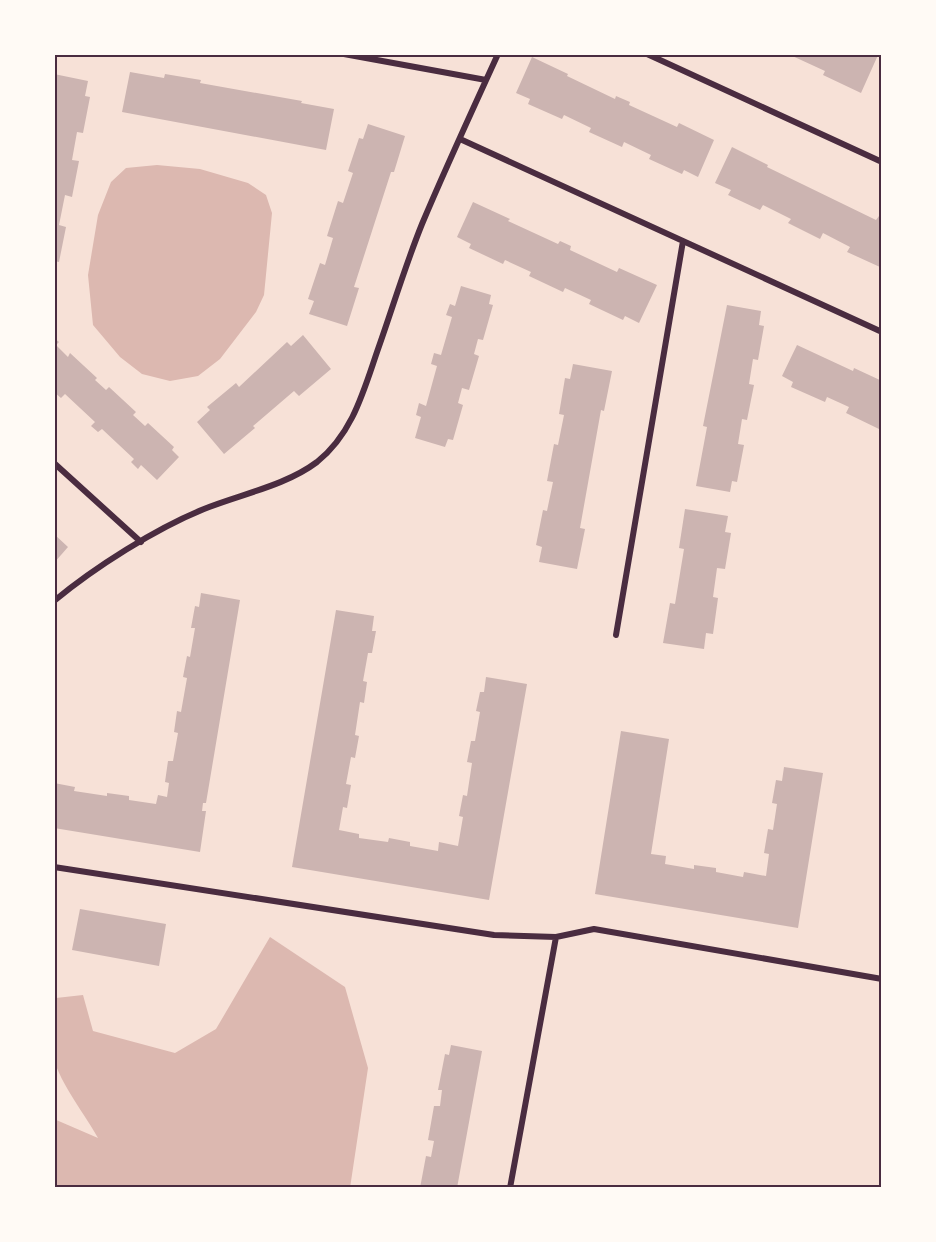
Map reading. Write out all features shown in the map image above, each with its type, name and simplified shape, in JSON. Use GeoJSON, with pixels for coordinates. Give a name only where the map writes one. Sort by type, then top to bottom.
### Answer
{"type":"FeatureCollection","features":[{"type":"Feature","properties":{"kind":"street"},"geometry":{"type":"LineString","coordinates":[[344,54],[486,80]]}},
{"type":"Feature","properties":{"kind":"street"},"geometry":{"type":"LineString","coordinates":[[54,602],[120,554],[141,542],[196,513],[275,484],[306,469],[324,456],[339,439],[357,411],[421,226],[498,54]]}},
{"type":"Feature","properties":{"kind":"street"},"geometry":{"type":"LineString","coordinates":[[647,54],[882,162]]}},
{"type":"Feature","properties":{"kind":"street"},"geometry":{"type":"LineString","coordinates":[[460,139],[882,332]]}},
{"type":"Feature","properties":{"kind":"street"},"geometry":{"type":"LineString","coordinates":[[616,635],[683,241]]}},
{"type":"Feature","properties":{"kind":"street"},"geometry":{"type":"LineString","coordinates":[[54,463],[141,542]]}},
{"type":"Feature","properties":{"kind":"street"},"geometry":{"type":"LineString","coordinates":[[54,867],[494,935],[556,937],[594,929],[882,979]]}},
{"type":"Feature","properties":{"kind":"street"},"geometry":{"type":"LineString","coordinates":[[510,1188],[556,937]]}},
{"type":"Feature","properties":{"kind":"shaded area"},"geometry":{"type":"Polygon","coordinates":[[[157,165],[200,169],[248,183],[266,195],[272,213],[264,295],[256,312],[220,359],[198,376],[170,381],[142,374],[120,357],[93,325],[88,275],[98,215],[111,182],[126,168],[157,165]]]}},
{"type":"Feature","properties":{"kind":"shaded area"},"geometry":{"type":"Polygon","coordinates":[[[270,937],[345,987],[368,1068],[350,1188],[54,1188],[54,1119],[98,1138],[67,1089],[54,1059],[56,998],[83,995],[93,1031],[175,1053],[216,1029],[270,937]]]}},
{"type":"Feature","properties":{"kind":"building"},"geometry":{"type":"Polygon","coordinates":[[[788,54],[878,55],[861,93],[823,75],[825,71],[788,54]]]}},
{"type":"Feature","properties":{"kind":"building"},"geometry":{"type":"Polygon","coordinates":[[[532,57],[615,99],[616,96],[630,102],[629,105],[677,127],[679,123],[714,140],[698,177],[684,170],[682,174],[649,159],[651,155],[624,142],[622,147],[589,132],[591,128],[564,115],[562,119],[528,104],[530,99],[516,93],[532,57]]]}},
{"type":"Feature","properties":{"kind":"building"},"geometry":{"type":"Polygon","coordinates":[[[130,72],[164,78],[165,74],[201,80],[200,83],[334,109],[326,150],[122,112],[130,72]]]}},
{"type":"Feature","properties":{"kind":"building"},"geometry":{"type":"Polygon","coordinates":[[[54,74],[88,81],[85,96],[90,97],[83,133],[77,132],[72,160],[79,161],[72,197],[65,195],[59,225],[66,227],[59,262],[54,261],[54,74]]]}},
{"type":"Feature","properties":{"kind":"building"},"geometry":{"type":"Polygon","coordinates":[[[368,124],[405,136],[354,287],[359,288],[347,326],[309,314],[314,301],[308,299],[320,263],[325,265],[333,238],[327,236],[338,201],[343,203],[353,173],[348,171],[359,138],[363,139],[368,124]]]}},
{"type":"Feature","properties":{"kind":"building"},"geometry":{"type":"Polygon","coordinates":[[[732,147],[768,165],[767,167],[876,220],[879,216],[882,217],[882,263],[880,267],[847,252],[850,247],[823,233],[820,239],[788,223],[791,219],[763,205],[760,210],[728,195],[731,190],[715,183],[732,147]]]}},
{"type":"Feature","properties":{"kind":"building"},"geometry":{"type":"Polygon","coordinates":[[[473,202],[558,244],[560,241],[571,246],[570,250],[617,272],[619,268],[657,285],[639,323],[625,316],[623,320],[589,304],[591,300],[565,288],[563,292],[529,276],[531,272],[505,260],[503,264],[469,248],[471,244],[457,237],[473,202]]]}},
{"type":"Feature","properties":{"kind":"building"},"geometry":{"type":"Polygon","coordinates":[[[461,286],[491,295],[489,304],[493,305],[483,340],[478,339],[474,354],[479,356],[469,390],[462,388],[458,403],[463,405],[453,440],[448,439],[445,447],[415,438],[421,417],[416,415],[419,403],[426,406],[437,366],[431,364],[434,353],[441,355],[452,317],[446,315],[450,304],[455,306],[461,286]]]}},
{"type":"Feature","properties":{"kind":"building"},"geometry":{"type":"Polygon","coordinates":[[[727,305],[761,311],[759,325],[764,326],[758,360],[753,359],[749,384],[754,385],[747,420],[742,419],[738,444],[744,445],[737,482],[732,481],[730,492],[696,486],[707,427],[703,426],[727,305]]]}},
{"type":"Feature","properties":{"kind":"building"},"geometry":{"type":"Polygon","coordinates":[[[303,335],[331,369],[299,396],[294,391],[224,454],[197,422],[210,410],[207,407],[236,383],[239,387],[287,342],[291,346],[303,335]]]}},
{"type":"Feature","properties":{"kind":"building"},"geometry":{"type":"Polygon","coordinates":[[[54,338],[59,342],[56,345],[68,357],[70,353],[97,378],[95,380],[106,390],[109,387],[136,412],[133,415],[145,426],[148,423],[174,447],[172,450],[179,457],[157,480],[141,465],[138,469],[131,462],[134,459],[102,429],[98,432],[91,426],[95,422],[65,394],[61,398],[54,392],[54,338]]]}},
{"type":"Feature","properties":{"kind":"building"},"geometry":{"type":"Polygon","coordinates":[[[797,345],[853,371],[854,368],[882,381],[882,423],[879,429],[846,413],[849,407],[827,397],[825,402],[791,387],[793,382],[782,376],[797,345]]]}},
{"type":"Feature","properties":{"kind":"building"},"geometry":{"type":"Polygon","coordinates":[[[573,364],[612,371],[604,411],[601,410],[580,528],[585,529],[577,569],[539,562],[542,547],[536,545],[543,510],[547,511],[553,482],[547,481],[554,444],[558,445],[564,415],[559,414],[565,378],[570,379],[573,364]]]}},
{"type":"Feature","properties":{"kind":"building"},"geometry":{"type":"Polygon","coordinates":[[[685,509],[728,516],[725,532],[731,533],[725,569],[717,568],[713,597],[718,598],[713,634],[706,633],[704,649],[663,643],[670,603],[675,604],[684,549],[679,548],[685,509]]]}},
{"type":"Feature","properties":{"kind":"building"},"geometry":{"type":"Polygon","coordinates":[[[54,534],[68,547],[54,563],[54,534]]]}},
{"type":"Feature","properties":{"kind":"building"},"geometry":{"type":"Polygon","coordinates":[[[201,593],[240,600],[206,803],[203,803],[202,811],[206,811],[200,852],[54,828],[54,783],[75,787],[74,791],[107,796],[107,793],[129,796],[129,800],[156,804],[158,795],[167,797],[169,783],[165,782],[168,761],[173,761],[178,733],[174,732],[177,711],[181,712],[187,678],[183,677],[187,656],[190,657],[195,628],[191,628],[195,606],[199,607],[201,593]]]}},
{"type":"Feature","properties":{"kind":"building"},"geometry":{"type":"Polygon","coordinates":[[[336,610],[374,616],[372,631],[376,631],[372,653],[368,653],[363,681],[367,682],[364,703],[360,702],[355,735],[359,736],[355,758],[351,757],[346,784],[351,785],[347,808],[343,807],[339,830],[359,834],[359,838],[388,842],[389,838],[410,842],[410,846],[438,851],[439,842],[458,846],[463,817],[459,816],[463,795],[467,796],[472,763],[467,762],[471,741],[475,741],[480,712],[476,711],[480,692],[484,692],[486,677],[527,684],[489,900],[292,867],[336,610]]]}},
{"type":"Feature","properties":{"kind":"building"},"geometry":{"type":"Polygon","coordinates":[[[621,731],[669,739],[651,854],[666,856],[665,864],[694,869],[694,865],[716,868],[716,872],[743,877],[744,872],[766,876],[769,854],[764,853],[768,829],[773,830],[777,804],[772,803],[776,780],[782,781],[784,767],[823,773],[798,928],[595,894],[621,731]]]}},
{"type":"Feature","properties":{"kind":"building"},"geometry":{"type":"Polygon","coordinates":[[[80,909],[166,924],[159,966],[72,950],[80,909]]]}},
{"type":"Feature","properties":{"kind":"building"},"geometry":{"type":"Polygon","coordinates":[[[451,1045],[482,1051],[457,1188],[420,1188],[426,1156],[431,1157],[434,1141],[428,1140],[434,1106],[440,1106],[442,1090],[438,1090],[445,1054],[449,1055],[451,1045]]]}}]}
